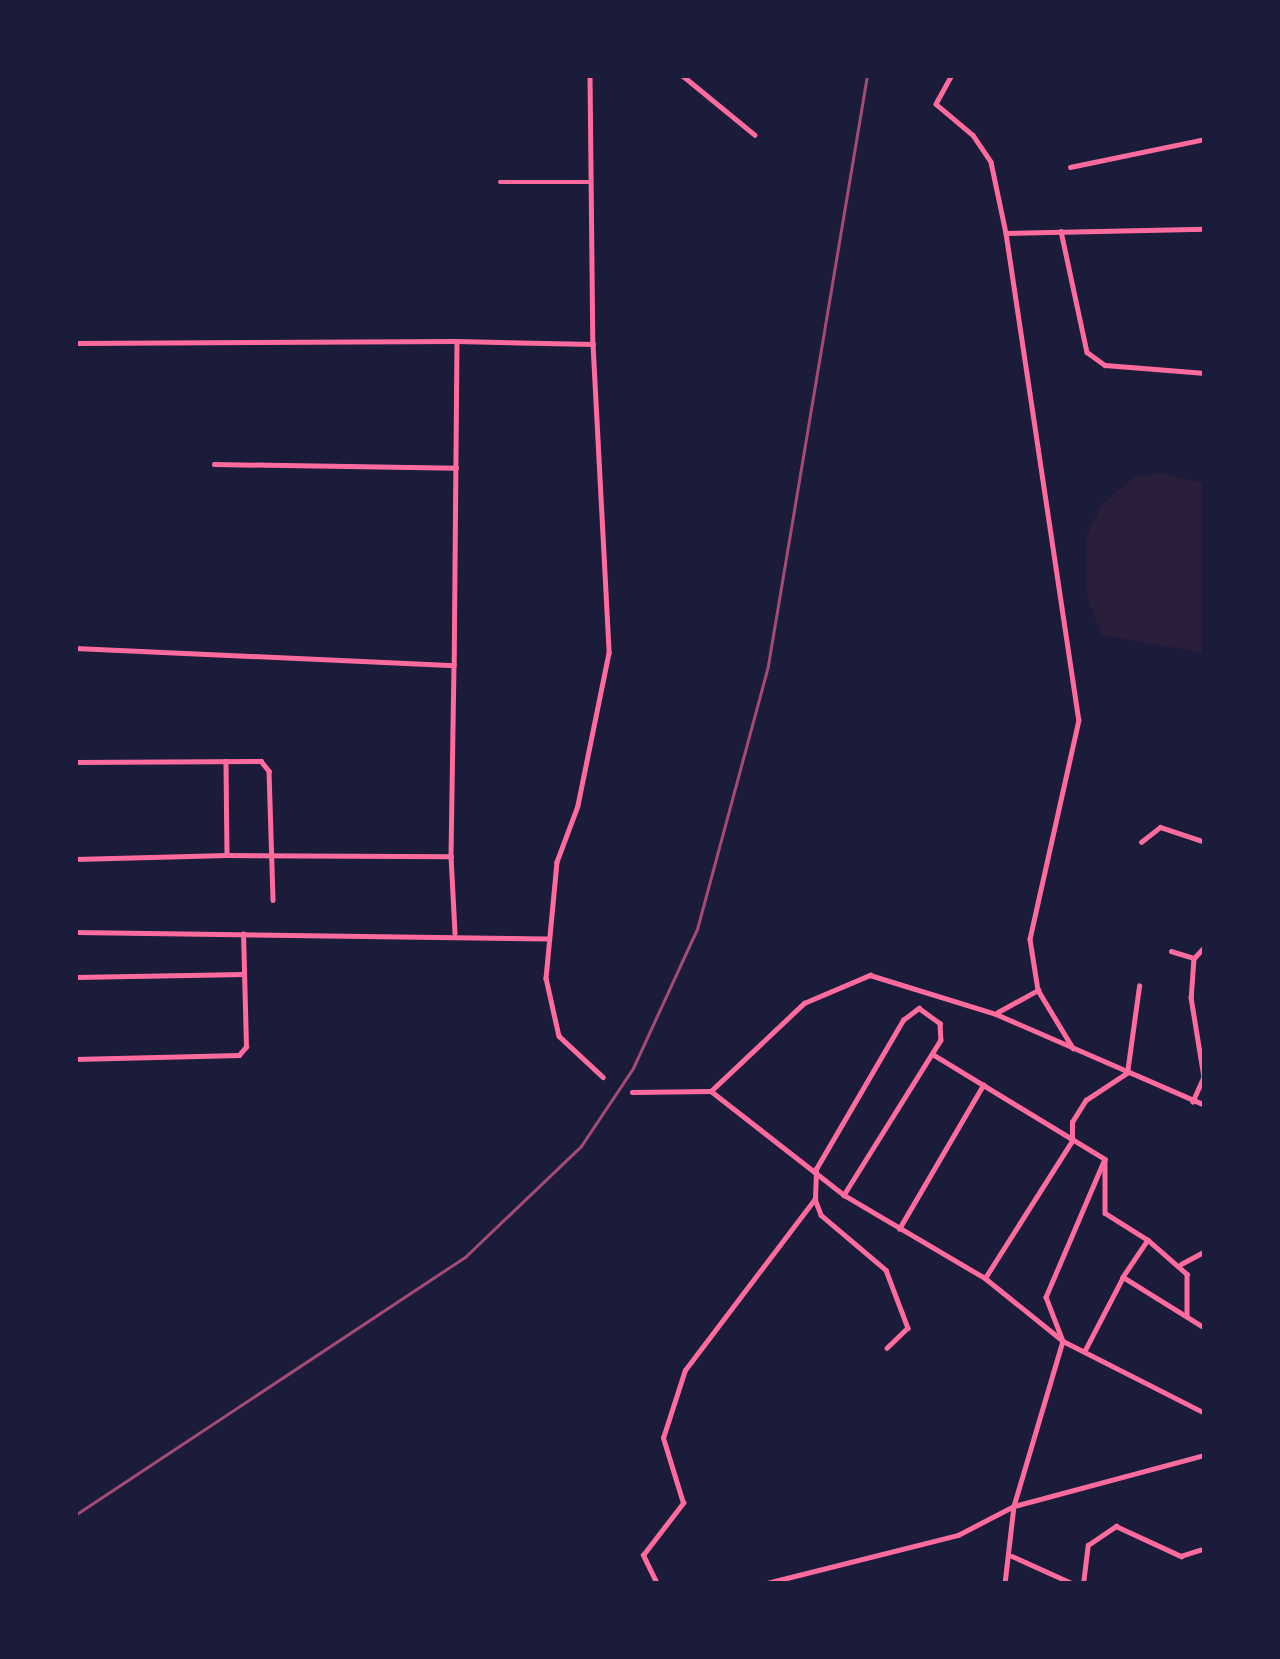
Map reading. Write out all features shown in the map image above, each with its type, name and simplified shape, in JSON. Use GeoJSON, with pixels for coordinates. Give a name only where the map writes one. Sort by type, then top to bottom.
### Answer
{"type":"FeatureCollection","features":[{"type":"Feature","properties":{"kind":"street"},"geometry":{"type":"LineString","coordinates":[[590,75],[593,344],[609,652],[578,806],[557,862],[548,939],[550,1015],[559,1036],[603,1077]]}},
{"type":"Feature","properties":{"kind":"street"},"geometry":{"type":"LineString","coordinates":[[682,75],[755,135]]}},
{"type":"Feature","properties":{"kind":"street"},"geometry":{"type":"LineString","coordinates":[[952,75],[936,104],[973,135],[991,163],[1006,233],[1078,720],[1030,939],[1038,989],[1073,1048]]}},
{"type":"Feature","properties":{"kind":"street"},"geometry":{"type":"LineString","coordinates":[[1070,166],[1205,139]]}},
{"type":"Feature","properties":{"kind":"street"},"geometry":{"type":"LineString","coordinates":[[500,182],[591,182]]}},
{"type":"Feature","properties":{"kind":"street"},"geometry":{"type":"LineString","coordinates":[[1006,233],[1205,229]]}},
{"type":"Feature","properties":{"kind":"street"},"geometry":{"type":"LineString","coordinates":[[1061,231],[1087,352],[1106,365],[1205,374]]}},
{"type":"Feature","properties":{"kind":"street"},"geometry":{"type":"LineString","coordinates":[[455,933],[451,856],[457,341]]}},
{"type":"Feature","properties":{"kind":"street"},"geometry":{"type":"LineString","coordinates":[[75,343],[593,344]]}},
{"type":"Feature","properties":{"kind":"street"},"geometry":{"type":"LineString","coordinates":[[214,464],[456,468]]}},
{"type":"Feature","properties":{"kind":"street"},"geometry":{"type":"LineString","coordinates":[[75,648],[454,665]]}},
{"type":"Feature","properties":{"kind":"street"},"geometry":{"type":"LineString","coordinates":[[226,761],[227,856]]}},
{"type":"Feature","properties":{"kind":"street"},"geometry":{"type":"LineString","coordinates":[[75,762],[261,761],[269,770],[273,900]]}},
{"type":"Feature","properties":{"kind":"street"},"geometry":{"type":"LineString","coordinates":[[1141,842],[1160,826],[1205,842]]}},
{"type":"Feature","properties":{"kind":"street"},"geometry":{"type":"LineString","coordinates":[[75,859],[451,856]]}},
{"type":"Feature","properties":{"kind":"street"},"geometry":{"type":"LineString","coordinates":[[75,932],[455,933],[548,939]]}},
{"type":"Feature","properties":{"kind":"street"},"geometry":{"type":"LineString","coordinates":[[75,1060],[229,1061],[246,1047],[243,934]]}},
{"type":"Feature","properties":{"kind":"street"},"geometry":{"type":"LineString","coordinates":[[1193,1102],[1204,1077],[1191,997],[1194,958],[1205,946]]}},
{"type":"Feature","properties":{"kind":"street"},"geometry":{"type":"LineString","coordinates":[[1171,951],[1194,958]]}},
{"type":"Feature","properties":{"kind":"street"},"geometry":{"type":"LineString","coordinates":[[75,976],[244,974]]}},
{"type":"Feature","properties":{"kind":"street"},"geometry":{"type":"LineString","coordinates":[[711,1091],[804,1003],[845,981],[898,978],[996,1014],[1205,1105]]}},
{"type":"Feature","properties":{"kind":"street"},"geometry":{"type":"LineString","coordinates":[[985,1278],[1072,1141],[1072,1122],[1086,1100],[1127,1072],[1139,986]]}},
{"type":"Feature","properties":{"kind":"street"},"geometry":{"type":"LineString","coordinates":[[996,1014],[1038,989]]}},
{"type":"Feature","properties":{"kind":"street"},"geometry":{"type":"LineString","coordinates":[[844,1195],[934,1055],[940,1023],[915,1008],[816,1168],[815,1198],[821,1215],[886,1270],[908,1328],[887,1348]]}},
{"type":"Feature","properties":{"kind":"street"},"geometry":{"type":"LineString","coordinates":[[934,1055],[1105,1159]]}},
{"type":"Feature","properties":{"kind":"street"},"geometry":{"type":"LineString","coordinates":[[899,1229],[983,1085]]}},
{"type":"Feature","properties":{"kind":"street"},"geometry":{"type":"LineString","coordinates":[[632,1092],[711,1091],[816,1168],[844,1195],[985,1278],[1063,1341],[1205,1413]]}},
{"type":"Feature","properties":{"kind":"street"},"geometry":{"type":"LineString","coordinates":[[1105,1159],[1106,1213],[1181,1264],[1190,1285],[1186,1317]]}},
{"type":"Feature","properties":{"kind":"street"},"geometry":{"type":"LineString","coordinates":[[1005,1584],[1012,1556],[1014,1506],[1063,1341],[1046,1297],[1105,1159]]}},
{"type":"Feature","properties":{"kind":"street"},"geometry":{"type":"LineString","coordinates":[[657,1584],[643,1556],[683,1503],[666,1459],[667,1414],[686,1370],[815,1198]]}},
{"type":"Feature","properties":{"kind":"street"},"geometry":{"type":"LineString","coordinates":[[1084,1350],[1148,1240]]}},
{"type":"Feature","properties":{"kind":"street"},"geometry":{"type":"LineString","coordinates":[[1181,1264],[1205,1250]]}},
{"type":"Feature","properties":{"kind":"street"},"geometry":{"type":"LineString","coordinates":[[1123,1277],[1205,1328]]}},
{"type":"Feature","properties":{"kind":"street"},"geometry":{"type":"LineString","coordinates":[[763,1584],[958,1535],[1014,1506],[1205,1455]]}},
{"type":"Feature","properties":{"kind":"street"},"geometry":{"type":"LineString","coordinates":[[1083,1584],[1088,1545],[1116,1526],[1181,1556],[1200,1550]]}},
{"type":"Feature","properties":{"kind":"street"},"geometry":{"type":"LineString","coordinates":[[1012,1556],[1074,1584]]}},
{"type":"Feature","properties":{"kind":"shaded area"},"geometry":{"type":"Polygon","coordinates":[[[1161,473],[1205,484],[1203,653],[1102,635],[1087,596],[1087,535],[1102,505],[1132,478],[1161,473]]]}},
{"type":"Feature","properties":{"kind":"railway"},"geometry":{"type":"LineString","coordinates":[[75,1515],[466,1256],[581,1146],[633,1068],[697,929],[768,665],[867,75]]}}]}
